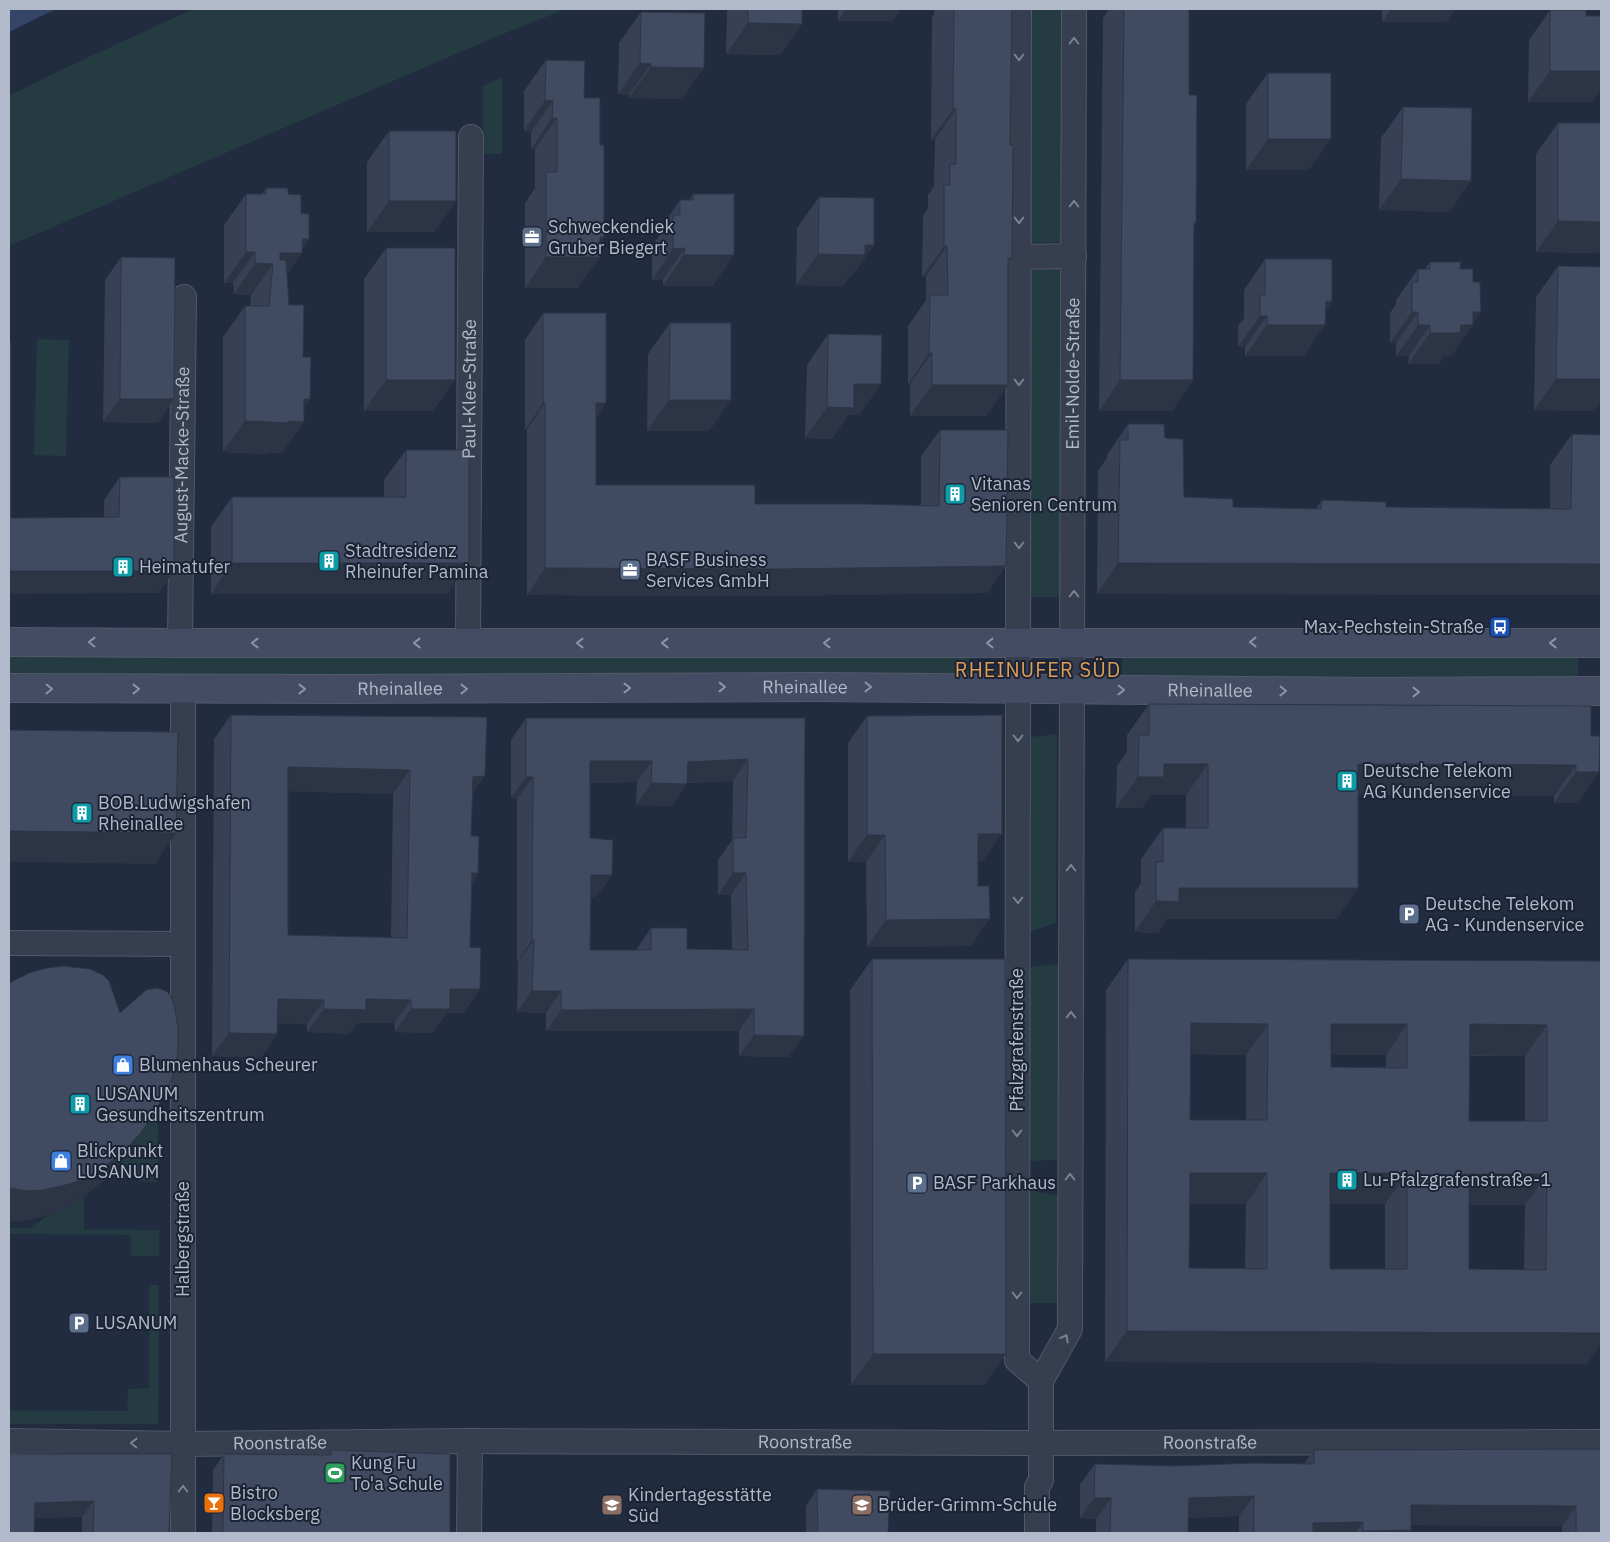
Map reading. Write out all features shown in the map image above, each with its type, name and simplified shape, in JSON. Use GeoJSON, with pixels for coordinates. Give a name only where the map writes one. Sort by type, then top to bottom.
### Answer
{"type":"FeatureCollection","features":[{"type":"Feature","properties":{"kind":"street"},"geometry":{"type":"LineString","coordinates":[[1019,9],[1019,643]]}},
{"type":"Feature","properties":{"kind":"street","name":"Emil-Nolde-Straße"},"geometry":{"type":"LineString","coordinates":[[1072,690],[1074,9]]}},
{"type":"Feature","properties":{"kind":"street","name":"Paul-Klee-Straße"},"geometry":{"type":"LineString","coordinates":[[468,643],[471,137]]}},
{"type":"Feature","properties":{"kind":"street"},"geometry":{"type":"LineString","coordinates":[[1019,256],[1074,256]]}},
{"type":"Feature","properties":{"kind":"street","name":"August-Macke-Straße"},"geometry":{"type":"LineString","coordinates":[[180,643],[184,297]]}},
{"type":"Feature","properties":{"kind":"street"},"geometry":{"type":"LineString","coordinates":[[9,642],[1601,643]]}},
{"type":"Feature","properties":{"kind":"street","name":"Pfalzgrafenstraße"},"geometry":{"type":"LineString","coordinates":[[1019,643],[1017,1360],[1041,1381]]}},
{"type":"Feature","properties":{"kind":"street","name":"Rheinallee"},"geometry":{"type":"LineString","coordinates":[[9,688],[819,687],[1367,692],[1601,691]]}},
{"type":"Feature","properties":{"kind":"street","name":"Halbergstraße"},"geometry":{"type":"LineString","coordinates":[[183,689],[183,1533]]}},
{"type":"Feature","properties":{"kind":"street"},"geometry":{"type":"LineString","coordinates":[[1037,1533],[1038,1487],[1041,1480],[1041,1381],[1070,1329],[1072,690]]}},
{"type":"Feature","properties":{"kind":"street"},"geometry":{"type":"LineString","coordinates":[[9,943],[183,944]]}},
{"type":"Feature","properties":{"kind":"street","name":"Roonstraße"},"geometry":{"type":"LineString","coordinates":[[9,1441],[183,1444],[470,1441],[1601,1442]]}},
{"type":"Feature","properties":{"kind":"street"},"geometry":{"type":"LineString","coordinates":[[469,1533],[470,1441]]}},
{"type":"Feature","properties":{"kind":"green space"},"geometry":{"type":"Polygon","coordinates":[[[193,9],[566,9],[503,34],[9,246],[9,96],[193,9]]]}},
{"type":"Feature","properties":{"kind":"green space"},"geometry":{"type":"Polygon","coordinates":[[[1030,9],[1063,9],[1063,242],[1030,243],[1030,9]]]}},
{"type":"Feature","properties":{"kind":"green space"},"geometry":{"type":"Polygon","coordinates":[[[502,77],[502,154],[483,154],[483,86],[502,77]]]}},
{"type":"Feature","properties":{"kind":"green space"},"geometry":{"type":"Polygon","coordinates":[[[1062,269],[1062,597],[1030,597],[1030,270],[1062,269]]]}},
{"type":"Feature","properties":{"kind":"green space"},"geometry":{"type":"Polygon","coordinates":[[[37,339],[69,340],[66,456],[34,455],[37,339]]]}},
{"type":"Feature","properties":{"kind":"green space"},"geometry":{"type":"Polygon","coordinates":[[[969,649],[969,674],[9,675],[9,652],[969,649]]]}},
{"type":"Feature","properties":{"kind":"green space"},"geometry":{"type":"Polygon","coordinates":[[[1578,652],[1578,678],[1425,678],[1374,682],[1122,681],[1122,656],[1578,652]]]}},
{"type":"Feature","properties":{"kind":"green space"},"geometry":{"type":"Polygon","coordinates":[[[1057,734],[1056,923],[1029,932],[1031,737],[1057,734]]]}},
{"type":"Feature","properties":{"kind":"green space"},"geometry":{"type":"Polygon","coordinates":[[[1060,964],[1057,1160],[1026,1161],[1028,967],[1060,964]]]}},
{"type":"Feature","properties":{"kind":"green space"},"geometry":{"type":"Polygon","coordinates":[[[158,1023],[158,1182],[139,1181],[119,1163],[132,1147],[143,1125],[158,1023]]]}},
{"type":"Feature","properties":{"kind":"green space"},"geometry":{"type":"Polygon","coordinates":[[[1029,1190],[1061,1196],[1059,1303],[1030,1303],[1029,1190]]]}},
{"type":"Feature","properties":{"kind":"green space"},"geometry":{"type":"Polygon","coordinates":[[[84,1196],[84,1229],[159,1230],[159,1256],[131,1256],[131,1235],[9,1234],[9,1228],[29,1228],[84,1196]]]}},
{"type":"Feature","properties":{"kind":"green space"},"geometry":{"type":"Polygon","coordinates":[[[149,1285],[159,1285],[158,1424],[9,1424],[9,1410],[127,1411],[128,1389],[149,1388],[149,1285]]]}},
{"type":"Feature","properties":{"kind":"water"},"geometry":{"type":"Polygon","coordinates":[[[9,9],[56,9],[9,32],[9,9]]]}},
{"type":"Feature","properties":{"kind":"building"},"geometry":{"type":"Polygon","coordinates":[[[748,9],[802,9],[802,24],[748,23],[748,9]]]}},
{"type":"Feature","properties":{"kind":"building"},"geometry":{"type":"Polygon","coordinates":[[[954,9],[1012,9],[1010,145],[1013,145],[1012,258],[1008,258],[1008,385],[932,385],[932,353],[929,353],[930,295],[948,295],[947,246],[944,246],[944,185],[950,185],[950,164],[956,164],[956,109],[953,109],[954,9]]]}},
{"type":"Feature","properties":{"kind":"building"},"geometry":{"type":"Polygon","coordinates":[[[1124,9],[1189,9],[1189,95],[1197,95],[1193,380],[1120,380],[1124,9]]]}},
{"type":"Feature","properties":{"kind":"building"},"geometry":{"type":"Polygon","coordinates":[[[1550,10],[1586,10],[1586,16],[1601,16],[1601,71],[1550,71],[1550,10]]]}},
{"type":"Feature","properties":{"kind":"building"},"geometry":{"type":"Polygon","coordinates":[[[641,12],[705,13],[704,68],[651,67],[651,64],[640,63],[641,12]]]}},
{"type":"Feature","properties":{"kind":"building"},"geometry":{"type":"Polygon","coordinates":[[[546,60],[585,61],[584,98],[600,98],[600,145],[604,145],[604,237],[600,237],[600,257],[546,257],[546,172],[557,172],[557,118],[552,118],[553,101],[545,100],[546,60]]]}},
{"type":"Feature","properties":{"kind":"building"},"geometry":{"type":"Polygon","coordinates":[[[1268,73],[1331,73],[1331,139],[1268,139],[1268,73]]]}},
{"type":"Feature","properties":{"kind":"building"},"geometry":{"type":"Polygon","coordinates":[[[1403,107],[1472,108],[1471,181],[1401,179],[1403,107]]]}},
{"type":"Feature","properties":{"kind":"building"},"geometry":{"type":"Polygon","coordinates":[[[1558,123],[1601,123],[1601,222],[1558,221],[1558,123]]]}},
{"type":"Feature","properties":{"kind":"building"},"geometry":{"type":"Polygon","coordinates":[[[389,131],[456,131],[456,201],[389,201],[389,131]]]}},
{"type":"Feature","properties":{"kind":"building"},"geometry":{"type":"Polygon","coordinates":[[[266,188],[288,188],[288,194],[301,195],[301,213],[309,214],[309,239],[303,239],[302,253],[280,253],[280,260],[286,260],[289,305],[304,305],[303,357],[311,357],[310,399],[304,399],[304,422],[245,421],[245,306],[269,306],[273,264],[255,263],[255,252],[246,252],[246,194],[266,194],[266,188]]]}},
{"type":"Feature","properties":{"kind":"building"},"geometry":{"type":"Polygon","coordinates":[[[693,194],[734,194],[734,255],[684,255],[685,248],[673,249],[673,215],[680,215],[680,200],[693,200],[693,194]]]}},
{"type":"Feature","properties":{"kind":"building"},"geometry":{"type":"Polygon","coordinates":[[[819,197],[874,198],[874,245],[865,245],[865,255],[818,254],[819,197]]]}},
{"type":"Feature","properties":{"kind":"building"},"geometry":{"type":"Polygon","coordinates":[[[386,248],[455,248],[455,380],[386,380],[386,248]]]}},
{"type":"Feature","properties":{"kind":"building"},"geometry":{"type":"Polygon","coordinates":[[[121,257],[175,258],[174,399],[120,399],[121,257]]]}},
{"type":"Feature","properties":{"kind":"building"},"geometry":{"type":"Polygon","coordinates":[[[1265,259],[1332,259],[1332,302],[1326,301],[1325,325],[1267,325],[1267,316],[1260,316],[1260,295],[1265,295],[1265,259]]]}},
{"type":"Feature","properties":{"kind":"building"},"geometry":{"type":"Polygon","coordinates":[[[1430,262],[1461,262],[1460,269],[1473,269],[1473,282],[1480,282],[1481,312],[1473,312],[1473,325],[1461,325],[1460,333],[1430,333],[1430,325],[1418,325],[1418,312],[1412,312],[1412,282],[1418,282],[1418,269],[1430,269],[1430,262]]]}},
{"type":"Feature","properties":{"kind":"building"},"geometry":{"type":"Polygon","coordinates":[[[1558,266],[1601,267],[1601,379],[1556,379],[1558,266]]]}},
{"type":"Feature","properties":{"kind":"building"},"geometry":{"type":"Polygon","coordinates":[[[543,313],[606,313],[606,403],[596,403],[596,485],[755,485],[755,504],[939,506],[940,430],[1008,430],[1006,566],[775,569],[545,568],[543,313]]]}},
{"type":"Feature","properties":{"kind":"building"},"geometry":{"type":"Polygon","coordinates":[[[670,323],[731,323],[731,400],[669,400],[670,323]]]}},
{"type":"Feature","properties":{"kind":"building"},"geometry":{"type":"Polygon","coordinates":[[[828,334],[882,335],[881,384],[854,384],[854,408],[827,407],[828,334]]]}},
{"type":"Feature","properties":{"kind":"building"},"geometry":{"type":"Polygon","coordinates":[[[9,342],[11,342],[11,518],[119,517],[120,477],[174,477],[174,571],[9,571],[9,342]]]}},
{"type":"Feature","properties":{"kind":"building"},"geometry":{"type":"Polygon","coordinates":[[[1128,424],[1164,424],[1165,438],[1183,439],[1184,497],[1233,499],[1233,507],[1321,509],[1322,500],[1386,502],[1386,507],[1571,509],[1572,434],[1601,435],[1601,564],[1118,563],[1120,440],[1128,440],[1128,424]]]}},
{"type":"Feature","properties":{"kind":"building"},"geometry":{"type":"Polygon","coordinates":[[[406,450],[469,450],[469,563],[232,563],[232,497],[406,497],[406,450]]]}},
{"type":"Feature","properties":{"kind":"building"},"geometry":{"type":"Polygon","coordinates":[[[1149,704],[1591,706],[1591,736],[1600,736],[1599,772],[1576,772],[1576,765],[1358,764],[1358,888],[1179,888],[1179,902],[1156,901],[1156,862],[1163,862],[1163,828],[1208,828],[1208,764],[1164,764],[1164,777],[1138,777],[1139,735],[1149,735],[1149,704]]]}},
{"type":"Feature","properties":{"kind":"building"},"geometry":{"type":"Polygon","coordinates":[[[231,715],[487,717],[485,776],[473,777],[471,836],[479,836],[478,873],[472,873],[470,947],[481,948],[480,989],[450,989],[450,1009],[411,1009],[411,1000],[366,999],[366,1010],[324,1009],[324,1000],[278,999],[277,1034],[229,1033],[231,715]],[[288,767],[288,935],[407,938],[410,770],[288,767]]]}},
{"type":"Feature","properties":{"kind":"building"},"geometry":{"type":"Polygon","coordinates":[[[1002,715],[1002,834],[978,834],[978,886],[989,886],[990,919],[886,920],[885,835],[867,835],[867,716],[1002,715]]]}},
{"type":"Feature","properties":{"kind":"building"},"geometry":{"type":"Polygon","coordinates":[[[526,718],[805,718],[804,1036],[754,1035],[754,1009],[561,1010],[561,991],[532,991],[534,940],[532,940],[533,777],[526,777],[526,718]],[[748,759],[688,762],[687,784],[651,783],[652,761],[590,761],[590,838],[613,840],[612,875],[591,875],[590,950],[651,950],[651,928],[687,928],[687,949],[748,950],[746,873],[733,873],[733,838],[746,838],[748,759]]]}},
{"type":"Feature","properties":{"kind":"building","name":"BOB.Ludwigshafen Rheinallee"},"geometry":{"type":"Polygon","coordinates":[[[9,730],[178,732],[176,833],[9,831],[9,730]]]}},
{"type":"Feature","properties":{"kind":"building","name":"BASF Parkhaus"},"geometry":{"type":"Polygon","coordinates":[[[872,959],[1005,959],[1006,1354],[873,1354],[872,959]]]}},
{"type":"Feature","properties":{"kind":"building","name":"Lu-Pfalzgrafenstraße-1"},"geometry":{"type":"Polygon","coordinates":[[[1128,959],[1601,961],[1601,1333],[1127,1331],[1128,959]],[[1191,1023],[1190,1120],[1267,1120],[1268,1024],[1191,1023]],[[1331,1024],[1331,1067],[1407,1068],[1407,1024],[1331,1024]],[[1470,1024],[1469,1121],[1547,1121],[1547,1025],[1470,1024]],[[1190,1173],[1189,1268],[1267,1269],[1267,1173],[1190,1173]],[[1330,1173],[1330,1269],[1407,1269],[1407,1173],[1330,1173]],[[1469,1174],[1469,1269],[1546,1270],[1547,1174],[1469,1174]]]}},
{"type":"Feature","properties":{"kind":"building","name":"LUSANUM Gesundheitszentrum"},"geometry":{"type":"Polygon","coordinates":[[[63,966],[90,969],[103,975],[109,981],[120,1013],[146,990],[157,988],[166,991],[174,1004],[178,1027],[176,1065],[171,1081],[153,1116],[127,1148],[104,1167],[70,1184],[43,1190],[28,1191],[9,1188],[9,983],[29,973],[63,966]]]}},
{"type":"Feature","properties":{"kind":"building"},"geometry":{"type":"Polygon","coordinates":[[[1601,1449],[1601,1533],[1576,1533],[1576,1506],[1411,1505],[1411,1530],[1363,1531],[1363,1522],[1313,1523],[1313,1533],[1254,1533],[1254,1496],[1189,1498],[1188,1533],[1110,1533],[1111,1498],[1094,1498],[1095,1464],[1175,1466],[1254,1463],[1314,1464],[1314,1450],[1601,1449]]]}},
{"type":"Feature","properties":{"kind":"building"},"geometry":{"type":"Polygon","coordinates":[[[331,1450],[450,1454],[450,1533],[223,1533],[224,1454],[331,1455],[331,1450]]]}},
{"type":"Feature","properties":{"kind":"building"},"geometry":{"type":"Polygon","coordinates":[[[9,1454],[172,1454],[169,1533],[93,1533],[94,1501],[35,1503],[34,1533],[9,1533],[9,1454]]]}},
{"type":"Feature","properties":{"kind":"building"},"geometry":{"type":"Polygon","coordinates":[[[817,1489],[890,1491],[888,1533],[818,1533],[817,1489]]]}},
{"type":"Feature","properties":{"kind":"place","name":"Schweckendiek Gruber Biegert"},"geometry":{"type":"Point","coordinates":[532,237]}},
{"type":"Feature","properties":{"kind":"place","name":"Vitanas Senioren Centrum"},"geometry":{"type":"Point","coordinates":[955,494]}},
{"type":"Feature","properties":{"kind":"place","name":"Stadtresidenz Rheinufer Pamina"},"geometry":{"type":"Point","coordinates":[329,561]}},
{"type":"Feature","properties":{"kind":"place","name":"Heimatufer"},"geometry":{"type":"Point","coordinates":[123,567]}},
{"type":"Feature","properties":{"kind":"place","name":"BASF Business Services GmbH"},"geometry":{"type":"Point","coordinates":[630,570]}},
{"type":"Feature","properties":{"kind":"place","name":"Max-Pechstein-Straße"},"geometry":{"type":"Point","coordinates":[1500,627]}},
{"type":"Feature","properties":{"kind":"place","name":"Deutsche Telekom AG Kundenservice"},"geometry":{"type":"Point","coordinates":[1347,781]}},
{"type":"Feature","properties":{"kind":"place","name":"BOB.Ludwigshafen Rheinallee"},"geometry":{"type":"Point","coordinates":[82,813]}},
{"type":"Feature","properties":{"kind":"place","name":"Deutsche Telekom AG - Kundenservice"},"geometry":{"type":"Point","coordinates":[1409,914]}},
{"type":"Feature","properties":{"kind":"place","name":"Blumenhaus Scheurer"},"geometry":{"type":"Point","coordinates":[123,1065]}},
{"type":"Feature","properties":{"kind":"place","name":"LUSANUM Gesundheitszentrum"},"geometry":{"type":"Point","coordinates":[80,1104]}},
{"type":"Feature","properties":{"kind":"place","name":"Blickpunkt LUSANUM"},"geometry":{"type":"Point","coordinates":[61,1161]}},
{"type":"Feature","properties":{"kind":"place","name":"Lu-Pfalzgrafenstraße-1"},"geometry":{"type":"Point","coordinates":[1347,1180]}},
{"type":"Feature","properties":{"kind":"place","name":"BASF Parkhaus"},"geometry":{"type":"Point","coordinates":[917,1183]}},
{"type":"Feature","properties":{"kind":"place","name":"LUSANUM"},"geometry":{"type":"Point","coordinates":[79,1323]}},
{"type":"Feature","properties":{"kind":"place","name":"Kung Fu To'a Schule"},"geometry":{"type":"Point","coordinates":[335,1473]}},
{"type":"Feature","properties":{"kind":"place","name":"Bistro Blocksberg"},"geometry":{"type":"Point","coordinates":[214,1503]}},
{"type":"Feature","properties":{"kind":"place","name":"Kindertagesstätte Süd"},"geometry":{"type":"Point","coordinates":[612,1505]}},
{"type":"Feature","properties":{"kind":"place","name":"Brüder-Grimm-Schule"},"geometry":{"type":"Point","coordinates":[862,1505]}},
{"type":"Feature","properties":{"kind":"district","name":"RHEINUFER SÜD"},"geometry":{"type":"Point","coordinates":[1038,670]}}]}
